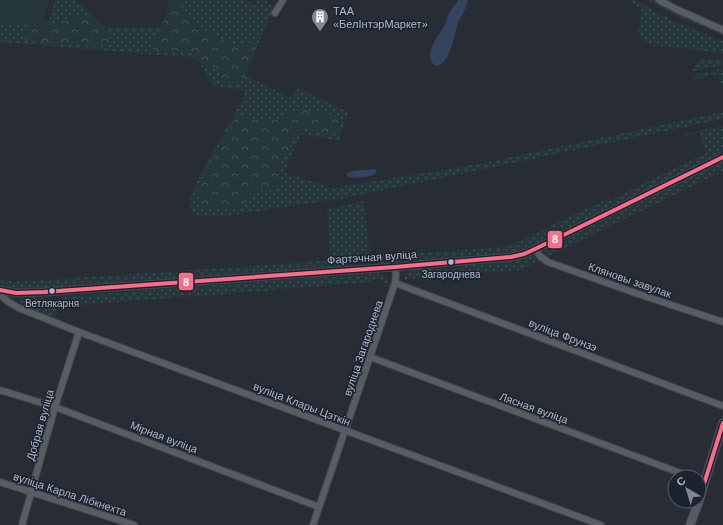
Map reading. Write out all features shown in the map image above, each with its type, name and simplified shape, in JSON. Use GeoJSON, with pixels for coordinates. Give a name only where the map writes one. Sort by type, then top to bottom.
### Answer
{"type":"FeatureCollection","features":[{"type":"Feature","properties":{"kind":"main road"},"geometry":{"type":"LineString","coordinates":[[706,469],[723,423]]}},
{"type":"Feature","properties":{"kind":"main road"},"geometry":{"type":"LineString","coordinates":[[690,525],[696,509]]}},
{"type":"Feature","properties":{"kind":"street"},"geometry":{"type":"LineString","coordinates":[[275,13],[283,0]]}},
{"type":"Feature","properties":{"kind":"street"},"geometry":{"type":"LineString","coordinates":[[659,0],[723,30]]}},
{"type":"Feature","properties":{"kind":"street","name":"Фартэчная вуліца"},"geometry":{"type":"LineString","coordinates":[[0,290],[16,293],[44,292],[395,267],[511,257],[524,254],[535,249],[723,157]]}},
{"type":"Feature","properties":{"kind":"street","name":"Кляновы завулак"},"geometry":{"type":"LineString","coordinates":[[535,249],[540,256],[548,262],[723,322]]}},
{"type":"Feature","properties":{"kind":"street","name":"вуліца Загароднева"},"geometry":{"type":"LineString","coordinates":[[316,524],[320,507],[395,283],[395,267]]}},
{"type":"Feature","properties":{"kind":"street","name":"вуліца Фрунзэ"},"geometry":{"type":"LineString","coordinates":[[395,283],[723,406]]}},
{"type":"Feature","properties":{"kind":"street","name":"вуліца Клары Цэткін"},"geometry":{"type":"LineString","coordinates":[[0,294],[10,303],[19,308],[79,332],[601,525]]}},
{"type":"Feature","properties":{"kind":"street","name":"Добрая вуліца"},"geometry":{"type":"LineString","coordinates":[[22,525],[55,407],[79,332]]}},
{"type":"Feature","properties":{"kind":"street","name":"Лясная вуліца"},"geometry":{"type":"LineString","coordinates":[[370,357],[670,469]]}},
{"type":"Feature","properties":{"kind":"street","name":"Мірная вуліца"},"geometry":{"type":"LineString","coordinates":[[0,390],[55,407],[320,507]]}},
{"type":"Feature","properties":{"kind":"street","name":"вуліца Карла Лібкнехта"},"geometry":{"type":"LineString","coordinates":[[0,482],[134,525]]}},
{"type":"Feature","properties":{"kind":"green space"},"geometry":{"type":"Polygon","coordinates":[[[0,0],[49,0],[42,23],[0,24],[0,0]]]}},
{"type":"Feature","properties":{"kind":"green space"},"geometry":{"type":"Polygon","coordinates":[[[55,0],[75,0],[106,27],[174,27],[177,0],[245,0],[255,5],[258,0],[264,0],[274,7],[245,75],[292,99],[298,88],[348,112],[339,141],[301,134],[284,173],[333,188],[493,161],[723,112],[723,119],[345,198],[232,215],[201,216],[192,213],[190,205],[191,195],[245,94],[243,90],[213,86],[197,58],[0,42],[0,24],[42,23],[49,21],[55,0]]]}},
{"type":"Feature","properties":{"kind":"green space"},"geometry":{"type":"Polygon","coordinates":[[[170,0],[182,0],[181,5],[188,19],[231,44],[236,46],[252,42],[256,45],[256,50],[243,80],[231,84],[224,83],[220,78],[218,70],[206,65],[200,56],[194,52],[154,51],[152,47],[160,31],[170,0]]]}},
{"type":"Feature","properties":{"kind":"green space"},"geometry":{"type":"Polygon","coordinates":[[[629,0],[637,0],[678,23],[723,41],[723,54],[651,45],[639,37],[641,34],[638,32],[642,9],[629,0]]]}},
{"type":"Feature","properties":{"kind":"green space"},"geometry":{"type":"Polygon","coordinates":[[[647,0],[652,0],[679,15],[723,32],[723,35],[674,15],[647,0]]]}},
{"type":"Feature","properties":{"kind":"green space"},"geometry":{"type":"Polygon","coordinates":[[[78,16],[89,17],[101,24],[109,34],[109,42],[105,45],[97,46],[30,41],[23,37],[22,32],[27,26],[51,24],[62,19],[78,16]]]}},
{"type":"Feature","properties":{"kind":"green space"},"geometry":{"type":"Polygon","coordinates":[[[700,59],[723,59],[723,65],[693,71],[700,59]]]}},
{"type":"Feature","properties":{"kind":"green space"},"geometry":{"type":"Polygon","coordinates":[[[723,69],[723,83],[720,83],[718,74],[695,80],[694,75],[723,69]]]}},
{"type":"Feature","properties":{"kind":"green space"},"geometry":{"type":"Polygon","coordinates":[[[296,110],[306,110],[332,115],[340,121],[339,129],[335,133],[329,135],[310,130],[299,130],[294,134],[289,149],[280,167],[279,185],[271,190],[254,191],[243,206],[228,210],[218,210],[205,206],[200,201],[198,197],[198,190],[200,183],[234,120],[244,116],[261,121],[276,120],[296,110]]]}},
{"type":"Feature","properties":{"kind":"green space"},"geometry":{"type":"Polygon","coordinates":[[[723,126],[723,153],[532,246],[506,253],[380,263],[362,262],[345,266],[35,289],[10,287],[0,282],[0,279],[12,282],[331,260],[327,209],[364,201],[370,255],[453,251],[509,246],[609,198],[611,200],[706,153],[699,133],[662,139],[723,126]]]}},
{"type":"Feature","properties":{"kind":"green space"},"geometry":{"type":"Polygon","coordinates":[[[723,162],[723,171],[547,257],[545,251],[549,248],[723,162]]]}},
{"type":"Feature","properties":{"kind":"green space"},"geometry":{"type":"Polygon","coordinates":[[[531,256],[537,257],[542,263],[537,262],[520,270],[407,279],[407,281],[404,278],[406,274],[415,269],[451,269],[465,265],[515,260],[531,256]]]}},
{"type":"Feature","properties":{"kind":"green space"},"geometry":{"type":"Polygon","coordinates":[[[370,274],[383,275],[389,280],[389,287],[380,278],[370,282],[102,303],[58,308],[56,316],[28,308],[21,302],[22,298],[27,297],[58,300],[62,297],[370,274]]]}},
{"type":"Feature","properties":{"kind":"water"},"geometry":{"type":"Polygon","coordinates":[[[458,0],[468,0],[458,23],[451,48],[445,60],[436,66],[430,58],[430,52],[437,36],[445,25],[450,12],[458,0]]]}},
{"type":"Feature","properties":{"kind":"water"},"geometry":{"type":"Polygon","coordinates":[[[375,169],[377,171],[374,175],[356,178],[347,176],[347,173],[350,172],[375,169]]]}},
{"type":"Feature","properties":{"kind":"transit line","name":"8"},"geometry":{"type":"LineString","coordinates":[[0,290],[16,293],[44,292],[395,267],[511,257],[524,254],[535,249],[723,157]]}},
{"type":"Feature","properties":{"kind":"transit line","name":"8"},"geometry":{"type":"LineString","coordinates":[[707,474],[723,423]]}},
{"type":"Feature","properties":{"kind":"place","name":"ТАА «БелІнтэрМаркет»"},"geometry":{"type":"Point","coordinates":[320,32]}},
{"type":"Feature","properties":{"kind":"place","name":"Загароднева"},"geometry":{"type":"Point","coordinates":[451,262]}},
{"type":"Feature","properties":{"kind":"place","name":"Ветлякарня"},"geometry":{"type":"Point","coordinates":[52,291]}}]}
